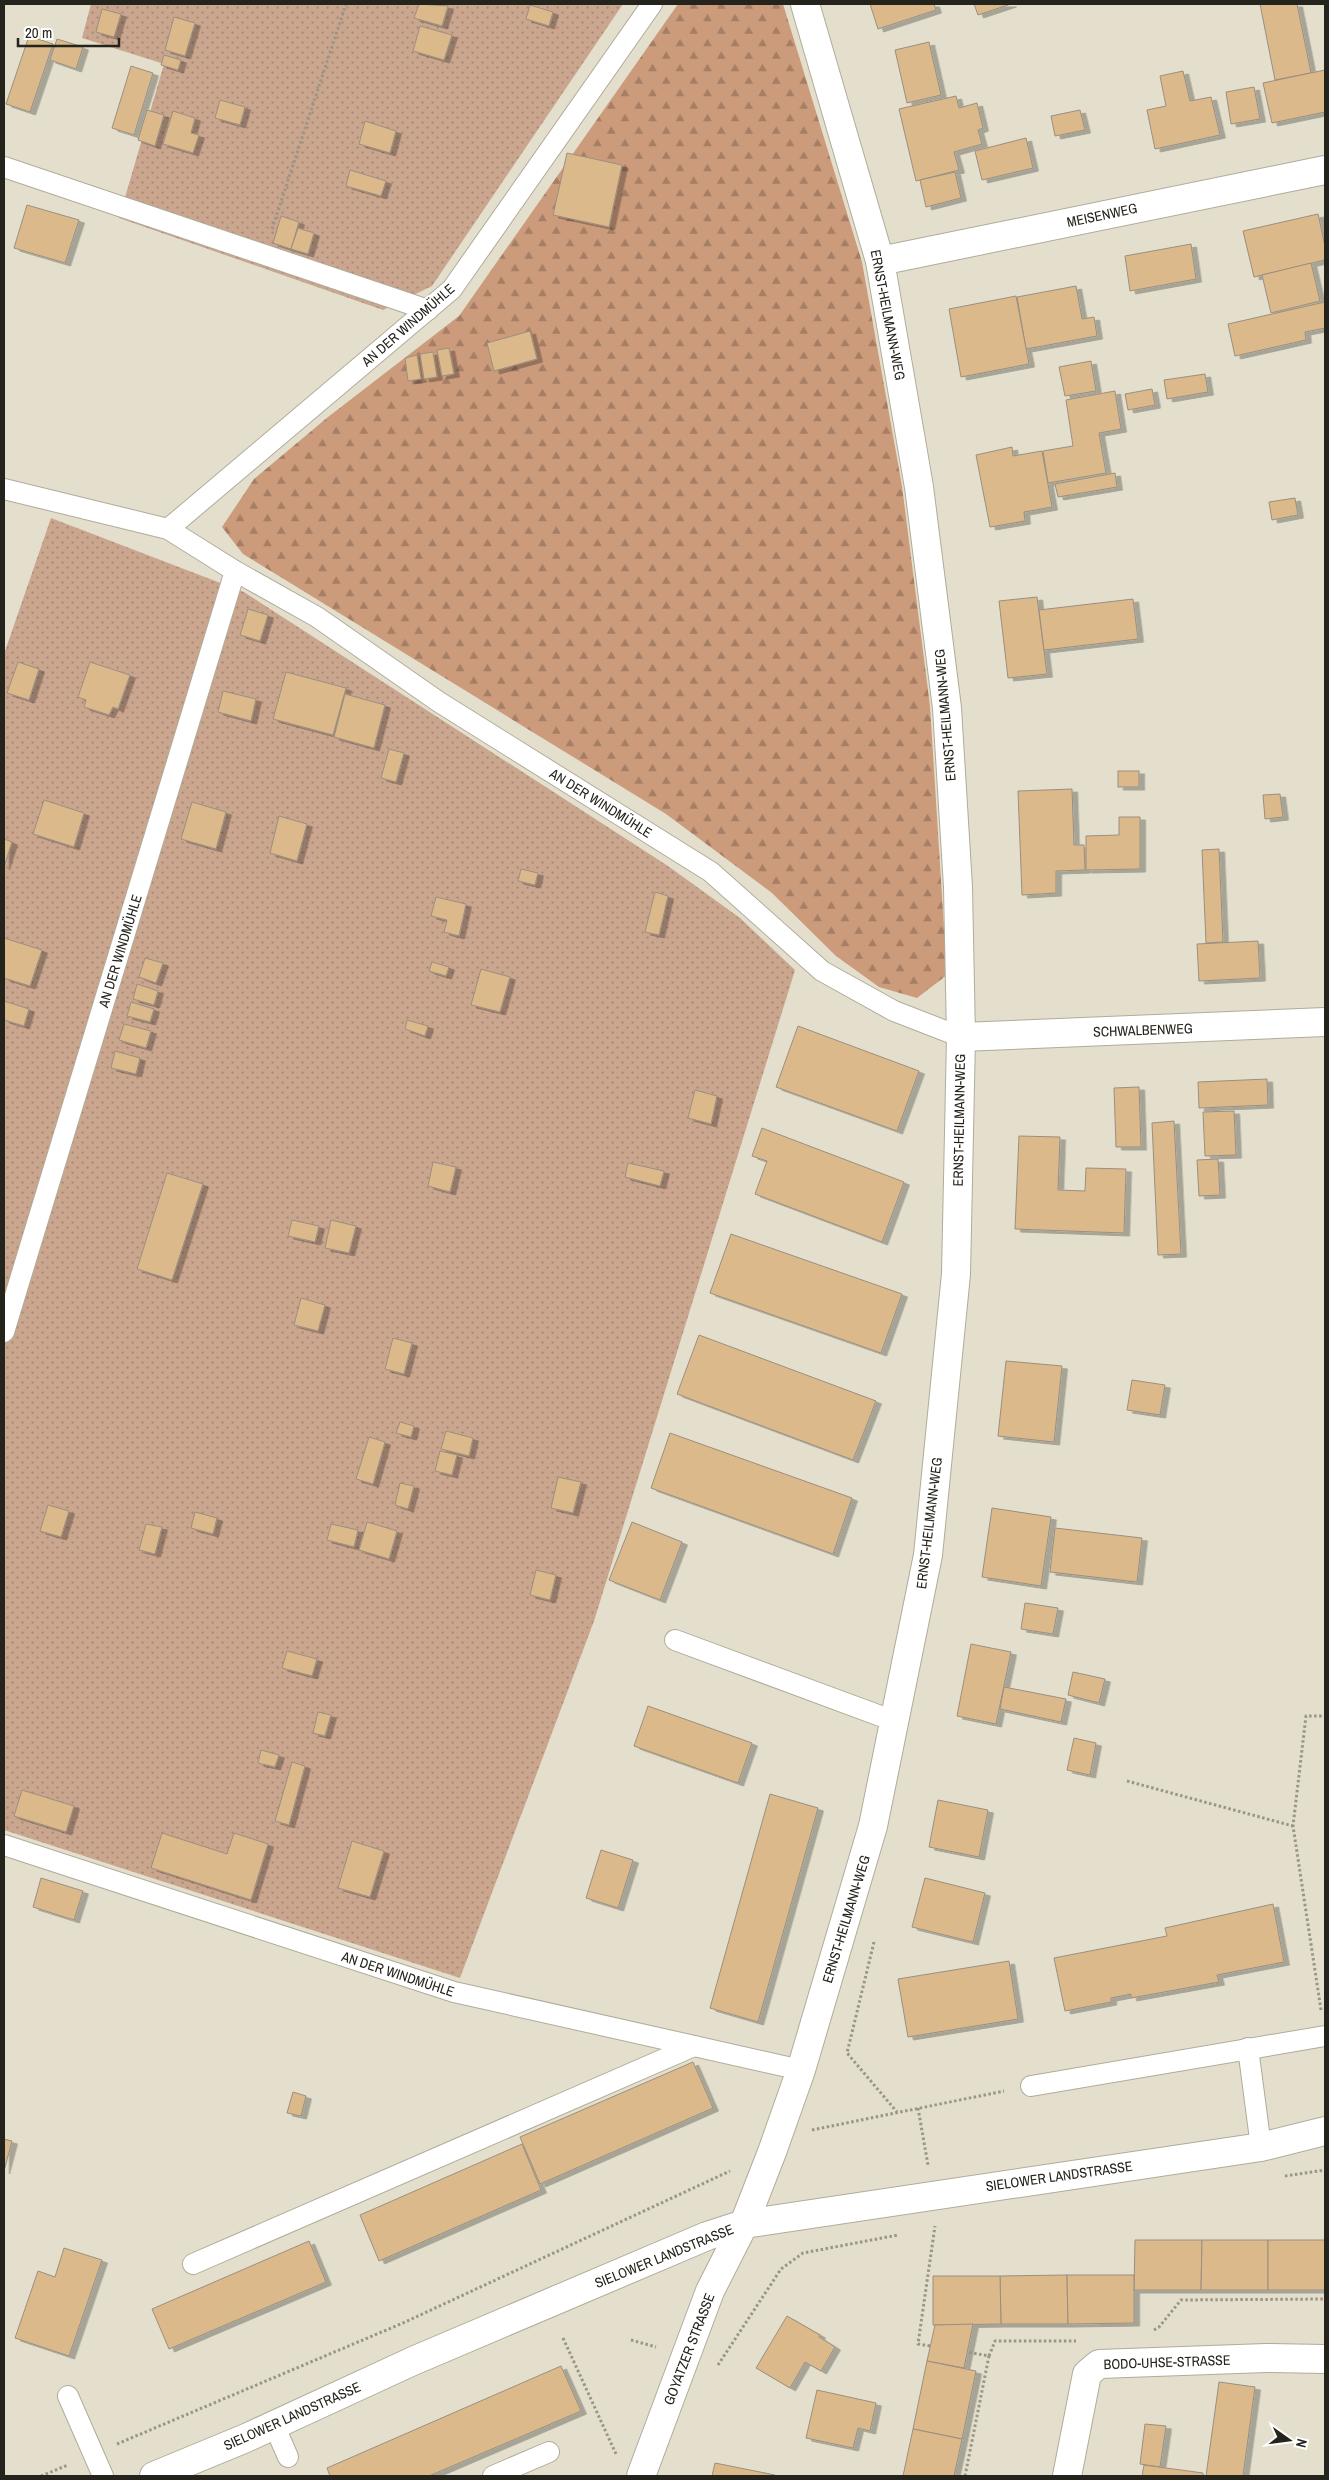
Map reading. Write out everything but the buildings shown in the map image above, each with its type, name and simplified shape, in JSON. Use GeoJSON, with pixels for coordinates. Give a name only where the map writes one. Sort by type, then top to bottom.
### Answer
{"type":"FeatureCollection","features":[{"type":"Feature","properties":{"kind":"street","name":"ERNST-HEILMANN-WEG"},"geometry":{"type":"LineString","coordinates":[[744,2224],[772,2152],[800,2070],[873,1826],[928,1555],[956,1274],[961,1037],[958,887],[947,708],[919,487],[880,261],[804,4]]}},
{"type":"Feature","properties":{"kind":"street","name":"MEISENWEG"},"geometry":{"type":"LineString","coordinates":[[880,261],[1325,170]]}},
{"type":"Feature","properties":{"kind":"street","name":"SCHWALBENWEG"},"geometry":{"type":"LineString","coordinates":[[961,1037],[1325,1022]]}},
{"type":"Feature","properties":{"kind":"street","name":"SIELOWER LANDSTRASSE"},"geometry":{"type":"LineString","coordinates":[[154,2476],[274,2426],[422,2357],[706,2236],[744,2224],[1261,2146],[1325,2131]]}},
{"type":"Feature","properties":{"kind":"street","name":"GOYATZER STRASSE"},"geometry":{"type":"LineString","coordinates":[[641,2476],[710,2291],[744,2224]]}},
{"type":"Feature","properties":{"kind":"street","name":"BODO-UHSE-STRASSE"},"geometry":{"type":"LineString","coordinates":[[1067,2476],[1087,2374],[1099,2364],[1266,2358],[1325,2360]]}},
{"type":"Feature","properties":{"kind":"lane","name":"AN DER WINDMÜHLE"},"geometry":{"type":"LineString","coordinates":[[168,529],[452,289],[652,4]]}},
{"type":"Feature","properties":{"kind":"lane"},"geometry":{"type":"LineString","coordinates":[[4,167],[428,310]]}},
{"type":"Feature","properties":{"kind":"lane","name":"AN DER WINDMÜHLE"},"geometry":{"type":"LineString","coordinates":[[4,489],[168,529],[235,571],[317,618],[439,702],[711,872],[822,971],[894,1011],[961,1037]]}},
{"type":"Feature","properties":{"kind":"lane","name":"AN DER WINDMÜHLE"},"geometry":{"type":"LineString","coordinates":[[4,1332],[235,571]]}},
{"type":"Feature","properties":{"kind":"lane"},"geometry":{"type":"LineString","coordinates":[[675,1640],[894,1721]]}},
{"type":"Feature","properties":{"kind":"lane","name":"AN DER WINDMÜHLE"},"geometry":{"type":"LineString","coordinates":[[4,1845],[454,1992],[800,2070]]}},
{"type":"Feature","properties":{"kind":"lane"},"geometry":{"type":"LineString","coordinates":[[1031,2086],[1325,2036]]}},
{"type":"Feature","properties":{"kind":"lane"},"geometry":{"type":"LineString","coordinates":[[192,2264],[694,2046]]}},
{"type":"Feature","properties":{"kind":"lane"},"geometry":{"type":"LineString","coordinates":[[1248,2048],[1261,2146]]}},
{"type":"Feature","properties":{"kind":"lane"},"geometry":{"type":"LineString","coordinates":[[68,2396],[103,2476]]}},
{"type":"Feature","properties":{"kind":"lane"},"geometry":{"type":"LineString","coordinates":[[274,2426],[288,2457]]}},
{"type":"Feature","properties":{"kind":"lane"},"geometry":{"type":"LineString","coordinates":[[493,2476],[550,2452]]}},
{"type":"Feature","properties":{"kind":"path"},"geometry":{"type":"LineString","coordinates":[[264,256],[346,4]]}},
{"type":"Feature","properties":{"kind":"path"},"geometry":{"type":"LineString","coordinates":[[1325,1716],[1306,1716],[1293,1826],[1325,2036]]}},
{"type":"Feature","properties":{"kind":"path"},"geometry":{"type":"LineString","coordinates":[[1127,1781],[1293,1826]]}},
{"type":"Feature","properties":{"kind":"path"},"geometry":{"type":"LineString","coordinates":[[41,2476],[403,2323],[772,2152],[810,2131],[1031,2086]]}},
{"type":"Feature","properties":{"kind":"path"},"geometry":{"type":"LineString","coordinates":[[918,2108],[934,2195],[935,2228],[918,2344],[930,2346]]}},
{"type":"Feature","properties":{"kind":"path"},"geometry":{"type":"LineString","coordinates":[[926,2230],[935,2228]]}},
{"type":"Feature","properties":{"kind":"path"},"geometry":{"type":"LineString","coordinates":[[717,2366],[781,2269],[803,2253],[907,2234]]}},
{"type":"Feature","properties":{"kind":"path"},"geometry":{"type":"LineString","coordinates":[[1151,2332],[1159,2327],[1181,2300],[1325,2299]]}},
{"type":"Feature","properties":{"kind":"path"},"geometry":{"type":"LineString","coordinates":[[563,2338],[619,2459]]}},
{"type":"Feature","properties":{"kind":"path"},"geometry":{"type":"LineString","coordinates":[[631,2340],[662,2349]]}},
{"type":"Feature","properties":{"kind":"path"},"geometry":{"type":"LineString","coordinates":[[965,2476],[989,2356],[995,2341],[1085,2341]]}},
{"type":"Feature","properties":{"kind":"path"},"geometry":{"type":"LineString","coordinates":[[967,2352],[989,2356]]}},
{"type":"Feature","properties":{"kind":"green space"},"geometry":{"type":"Polygon","coordinates":[[[678,4],[783,4],[862,262],[902,486],[930,706],[947,975],[917,998],[879,987],[836,956],[772,893],[666,814],[243,554],[222,527],[254,479],[328,417],[459,316],[678,4]]]}},
{"type":"Feature","properties":{"kind":"shaded area"},"geometry":{"type":"Polygon","coordinates":[[[91,4],[623,4],[432,286],[383,310],[119,218],[164,64],[82,38],[91,4]]]}},
{"type":"Feature","properties":{"kind":"shaded area"},"geometry":{"type":"Polygon","coordinates":[[[51,518],[244,592],[668,866],[740,918],[795,970],[594,1621],[460,1978],[4,1830],[4,654],[51,518]]]}}]}
